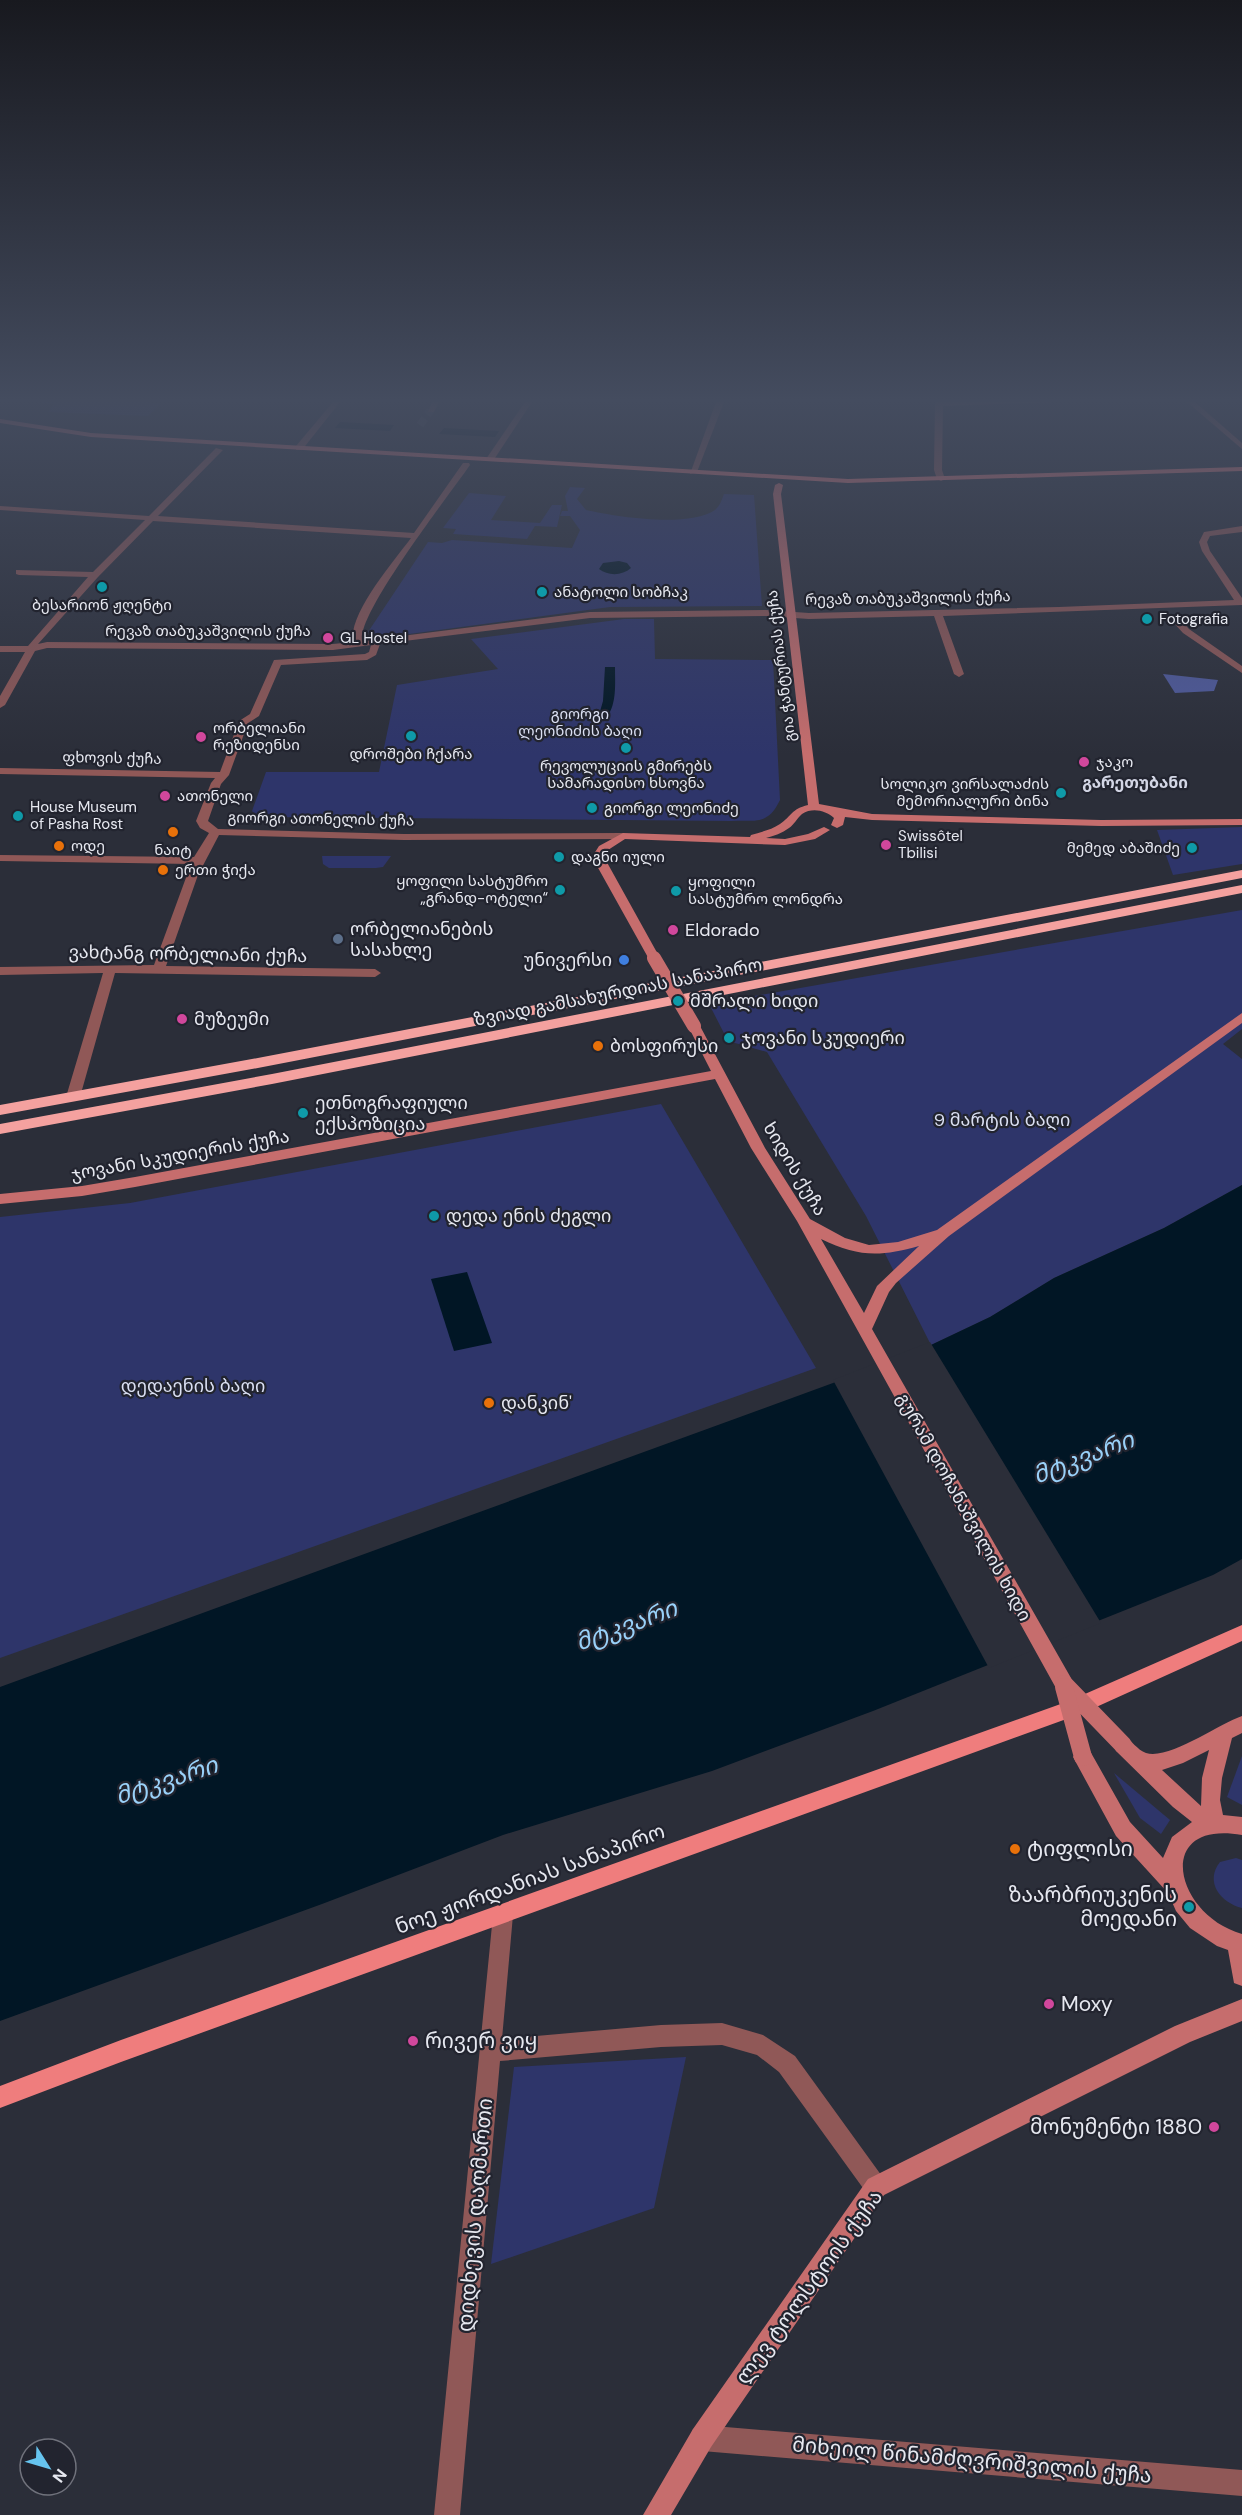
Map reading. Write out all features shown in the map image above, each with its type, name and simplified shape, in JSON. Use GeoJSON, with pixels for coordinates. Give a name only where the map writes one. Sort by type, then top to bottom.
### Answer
{"type":"FeatureCollection","features":[{"type":"Feature","properties":{"kind":"highway","name":"ზვიად გამსახურდიას სანაპირო"},"geometry":{"type":"LineString","coordinates":[[0,1110],[263,1062],[1238,874]]}},
{"type":"Feature","properties":{"kind":"highway","name":"ზვიად გამსახურდიას სანაპირო"},"geometry":{"type":"LineString","coordinates":[[0,1129],[272,1079],[1242,889]]}},
{"type":"Feature","properties":{"kind":"main road","name":"ნოე ჟორდანიას სანაპირო"},"geometry":{"type":"LineString","coordinates":[[0,2097],[121,2051],[1076,1707],[1242,1633]]}},
{"type":"Feature","properties":{"kind":"street"},"geometry":{"type":"LineString","coordinates":[[0,705],[30,649],[95,575],[151,519]]}},
{"type":"Feature","properties":{"kind":"street"},"geometry":{"type":"LineString","coordinates":[[157,519],[416,536]]}},
{"type":"Feature","properties":{"kind":"street"},"geometry":{"type":"LineString","coordinates":[[358,645],[356,633],[362,618],[428,519]]}},
{"type":"Feature","properties":{"kind":"street","name":"გია ჭანტურიას ქუჩა"},"geometry":{"type":"LineString","coordinates":[[780,519],[814,807]]}},
{"type":"Feature","properties":{"kind":"street"},"geometry":{"type":"LineString","coordinates":[[1241,602],[1206,551],[1203,542],[1207,534],[1242,529]]}},
{"type":"Feature","properties":{"kind":"street"},"geometry":{"type":"LineString","coordinates":[[19,572],[95,575]]}},
{"type":"Feature","properties":{"kind":"street","name":"რევაზ თაბუკაშვილის ქუჩა"},"geometry":{"type":"LineString","coordinates":[[0,648],[30,649],[47,645],[333,647],[590,615],[938,613],[1241,602]]}},
{"type":"Feature","properties":{"kind":"street"},"geometry":{"type":"LineString","coordinates":[[938,613],[960,674]]}},
{"type":"Feature","properties":{"kind":"street"},"geometry":{"type":"LineString","coordinates":[[1177,621],[1186,631],[1242,670]]}},
{"type":"Feature","properties":{"kind":"street"},"geometry":{"type":"LineString","coordinates":[[216,832],[204,825],[202,821],[216,783],[224,775],[244,721],[254,716],[277,662],[367,657],[373,653],[376,643]]}},
{"type":"Feature","properties":{"kind":"street","name":"ფხოვის ქუჩა"},"geometry":{"type":"LineString","coordinates":[[0,771],[224,775]]}},
{"type":"Feature","properties":{"kind":"street"},"geometry":{"type":"LineString","coordinates":[[743,839],[772,833],[794,820],[796,813],[814,807],[872,817],[1101,823],[1242,822]]}},
{"type":"Feature","properties":{"kind":"street"},"geometry":{"type":"LineString","coordinates":[[834,812],[840,818],[837,825]]}},
{"type":"Feature","properties":{"kind":"street"},"geometry":{"type":"LineString","coordinates":[[623,836],[784,842],[811,837],[837,825],[872,817]]}},
{"type":"Feature","properties":{"kind":"street"},"geometry":{"type":"LineString","coordinates":[[794,820],[796,824],[808,829],[824,830]]}},
{"type":"Feature","properties":{"kind":"street","name":"გიორგი ათონელის ქუჩა"},"geometry":{"type":"LineString","coordinates":[[159,969],[199,861],[210,837],[216,832],[404,837],[623,836]]}},
{"type":"Feature","properties":{"kind":"street","name":"ხიდის ქუჩა"},"geometry":{"type":"LineString","coordinates":[[623,836],[603,848],[598,857],[694,1026],[758,1148],[804,1221],[864,1330]]}},
{"type":"Feature","properties":{"kind":"street"},"geometry":{"type":"LineString","coordinates":[[0,858],[199,861]]}},
{"type":"Feature","properties":{"kind":"street","name":"ვახტანგ ორბელიანი ქუჩა"},"geometry":{"type":"LineString","coordinates":[[0,971],[159,969],[375,973]]}},
{"type":"Feature","properties":{"kind":"street"},"geometry":{"type":"LineString","coordinates":[[73,1097],[110,970]]}},
{"type":"Feature","properties":{"kind":"street"},"geometry":{"type":"LineString","coordinates":[[864,1330],[882,1290],[891,1279],[944,1232],[1242,1017]]}},
{"type":"Feature","properties":{"kind":"street","name":"ჯოვანი სკუდიერის ქუჩა"},"geometry":{"type":"LineString","coordinates":[[0,1199],[82,1191],[135,1182],[718,1074]]}},
{"type":"Feature","properties":{"kind":"street"},"geometry":{"type":"LineString","coordinates":[[804,1221],[833,1240],[860,1250],[894,1249],[944,1232]]}},
{"type":"Feature","properties":{"kind":"street","name":"გურამ დოჩანაშვილის ხიდი"},"geometry":{"type":"LineString","coordinates":[[864,1330],[1064,1684]]}},
{"type":"Feature","properties":{"kind":"street"},"geometry":{"type":"LineString","coordinates":[[1064,1684],[1180,1801],[1212,1824]]}},
{"type":"Feature","properties":{"kind":"street"},"geometry":{"type":"LineString","coordinates":[[1064,1684],[1083,1757],[1123,1829],[1175,1886]]}},
{"type":"Feature","properties":{"kind":"street"},"geometry":{"type":"LineString","coordinates":[[1138,1760],[1157,1763],[1172,1758],[1242,1724]]}},
{"type":"Feature","properties":{"kind":"street"},"geometry":{"type":"LineString","coordinates":[[1212,1824],[1210,1785],[1224,1733]]}},
{"type":"Feature","properties":{"kind":"street"},"geometry":{"type":"LineString","coordinates":[[1242,1826],[1212,1824],[1191,1832],[1178,1846],[1172,1864],[1175,1886],[1183,1904],[1197,1921],[1209,1931],[1240,1944],[1242,1976]]}},
{"type":"Feature","properties":{"kind":"street","name":"დიდხევის დაღმართი"},"geometry":{"type":"LineString","coordinates":[[447,2515],[503,1915]]}},
{"type":"Feature","properties":{"kind":"street","name":"ლევ ტოლსტოის ქუჩა"},"geometry":{"type":"LineString","coordinates":[[656,2515],[702,2438],[876,2187],[1183,2034],[1242,2010]]}},
{"type":"Feature","properties":{"kind":"street"},"geometry":{"type":"LineString","coordinates":[[490,2051],[661,2036],[722,2034],[763,2046],[788,2064],[876,2187]]}},
{"type":"Feature","properties":{"kind":"street","name":"მიხეილ წინამძღვრიშვილის ქუჩა"},"geometry":{"type":"LineString","coordinates":[[702,2438],[1242,2483]]}},
{"type":"Feature","properties":{"kind":"green space"},"geometry":{"type":"Polygon","coordinates":[[[449,519],[540,523],[542,519],[559,519],[557,527],[535,526],[527,539],[453,534],[456,529],[443,528],[449,519]]]}},
{"type":"Feature","properties":{"kind":"green space"},"geometry":{"type":"Polygon","coordinates":[[[572,519],[756,519],[762,606],[610,607],[379,638],[368,632],[428,542],[442,543],[452,540],[572,548],[580,530],[572,519]]]}},
{"type":"Feature","properties":{"kind":"green space","name":"გიორგი ლეონიძის ბაღი"},"geometry":{"type":"Polygon","coordinates":[[[624,619],[654,619],[655,659],[773,660],[780,800],[771,814],[761,820],[731,821],[269,817],[256,815],[252,811],[266,772],[379,772],[397,685],[498,669],[471,639],[624,619]]]}},
{"type":"Feature","properties":{"kind":"green space"},"geometry":{"type":"Polygon","coordinates":[[[1242,827],[1242,864],[1173,875],[1157,830],[1242,827]]]}},
{"type":"Feature","properties":{"kind":"green space"},"geometry":{"type":"Polygon","coordinates":[[[322,856],[391,856],[383,867],[329,868],[323,864],[322,856]]]}},
{"type":"Feature","properties":{"kind":"green space","name":"9 მარტის ბაღი"},"geometry":{"type":"Polygon","coordinates":[[[1242,910],[1242,1029],[1223,1044],[1242,1059],[1242,1185],[1164,1228],[1054,1278],[990,1317],[931,1345],[866,1216],[767,1052],[728,1041],[709,1004],[1242,910]]]}},
{"type":"Feature","properties":{"kind":"green space","name":"დედაენის ბაღი"},"geometry":{"type":"Polygon","coordinates":[[[661,1104],[816,1368],[0,1658],[0,1217],[130,1203],[661,1104]]]}},
{"type":"Feature","properties":{"kind":"green space"},"geometry":{"type":"Polygon","coordinates":[[[1242,1756],[1242,1805],[1227,1797],[1242,1756]]]}},
{"type":"Feature","properties":{"kind":"green space"},"geometry":{"type":"Polygon","coordinates":[[[1114,1773],[1170,1820],[1161,1834],[1140,1818],[1114,1773]]]}},
{"type":"Feature","properties":{"kind":"green space"},"geometry":{"type":"Polygon","coordinates":[[[1236,1858],[1242,1860],[1242,1908],[1227,1902],[1214,1884],[1215,1870],[1220,1862],[1236,1858]]]}},
{"type":"Feature","properties":{"kind":"green space"},"geometry":{"type":"Polygon","coordinates":[[[686,2057],[654,2208],[491,2264],[514,2067],[686,2057]]]}},
{"type":"Feature","properties":{"kind":"shaded area"},"geometry":{"type":"Polygon","coordinates":[[[1163,674],[1218,680],[1214,691],[1175,693],[1163,674]]]}},
{"type":"Feature","properties":{"kind":"water"},"geometry":{"type":"Polygon","coordinates":[[[619,561],[627,563],[631,568],[623,573],[615,574],[599,569],[603,563],[619,561]]]}},
{"type":"Feature","properties":{"kind":"water"},"geometry":{"type":"Polygon","coordinates":[[[605,667],[615,667],[614,700],[607,717],[599,715],[603,701],[605,667]]]}},
{"type":"Feature","properties":{"kind":"water","name":"მტკვარი"},"geometry":{"type":"Polygon","coordinates":[[[1242,1185],[1242,1559],[1213,1575],[873,1711],[712,1771],[503,1835],[322,1904],[0,2021],[0,1687],[833,1383],[931,1345],[990,1317],[1054,1278],[1164,1228],[1242,1185]]]}},
{"type":"Feature","properties":{"kind":"water"},"geometry":{"type":"Polygon","coordinates":[[[467,1272],[492,1343],[454,1351],[431,1279],[467,1272]]]}},
{"type":"Feature","properties":{"kind":"pier"},"geometry":{"type":"Polygon","coordinates":[[[930,1342],[1101,1623],[989,1668],[833,1380],[930,1342]]]}},
{"type":"Feature","properties":{"kind":"place","name":"ბესარიონ ჟღენტი"},"geometry":{"type":"Point","coordinates":[102,587]}},
{"type":"Feature","properties":{"kind":"place","name":"ანატოლი სობჩაკ"},"geometry":{"type":"Point","coordinates":[542,592]}},
{"type":"Feature","properties":{"kind":"place","name":"Fotografia"},"geometry":{"type":"Point","coordinates":[1147,619]}},
{"type":"Feature","properties":{"kind":"place","name":"GL Hostel"},"geometry":{"type":"Point","coordinates":[328,638]}},
{"type":"Feature","properties":{"kind":"place","name":"დროშები ჩქარა"},"geometry":{"type":"Point","coordinates":[411,736]}},
{"type":"Feature","properties":{"kind":"place","name":"ორბელიანი რეზიდენსი"},"geometry":{"type":"Point","coordinates":[201,737]}},
{"type":"Feature","properties":{"kind":"place","name":"რევოლუციის გმირებს სამარადისო ხსოვნა"},"geometry":{"type":"Point","coordinates":[626,748]}},
{"type":"Feature","properties":{"kind":"place","name":"ჯაკო"},"geometry":{"type":"Point","coordinates":[1084,762]}},
{"type":"Feature","properties":{"kind":"place","name":"სოლიკო ვირსალაძის მემორიალური ბინა"},"geometry":{"type":"Point","coordinates":[1061,793]}},
{"type":"Feature","properties":{"kind":"place","name":"ათონელი"},"geometry":{"type":"Point","coordinates":[165,796]}},
{"type":"Feature","properties":{"kind":"place","name":"გიორგი ლეონიძე"},"geometry":{"type":"Point","coordinates":[592,808]}},
{"type":"Feature","properties":{"kind":"place","name":"House Museum of Pasha Rost"},"geometry":{"type":"Point","coordinates":[18,816]}},
{"type":"Feature","properties":{"kind":"place","name":"ნაიტ"},"geometry":{"type":"Point","coordinates":[173,832]}},
{"type":"Feature","properties":{"kind":"place","name":"Swissôtel Tbilisi"},"geometry":{"type":"Point","coordinates":[886,845]}},
{"type":"Feature","properties":{"kind":"place","name":"ოდე"},"geometry":{"type":"Point","coordinates":[59,846]}},
{"type":"Feature","properties":{"kind":"place","name":"მემედ აბაშიძე"},"geometry":{"type":"Point","coordinates":[1192,848]}},
{"type":"Feature","properties":{"kind":"place","name":"დაგნი იული"},"geometry":{"type":"Point","coordinates":[559,857]}},
{"type":"Feature","properties":{"kind":"place","name":"ერთი ჭიქა"},"geometry":{"type":"Point","coordinates":[163,870]}},
{"type":"Feature","properties":{"kind":"place","name":"ყოფილი სასტუმრო „გრანდ-ოტელი“"},"geometry":{"type":"Point","coordinates":[560,890]}},
{"type":"Feature","properties":{"kind":"place","name":"ყოფილი სასტუმრო ლონდრა"},"geometry":{"type":"Point","coordinates":[676,891]}},
{"type":"Feature","properties":{"kind":"place","name":"Eldorado"},"geometry":{"type":"Point","coordinates":[673,930]}},
{"type":"Feature","properties":{"kind":"place","name":"ორბელიანების სასახლე"},"geometry":{"type":"Point","coordinates":[338,939]}},
{"type":"Feature","properties":{"kind":"place","name":"უნივერსი"},"geometry":{"type":"Point","coordinates":[624,960]}},
{"type":"Feature","properties":{"kind":"place","name":"მშრალი ხიდი"},"geometry":{"type":"Point","coordinates":[678,1001]}},
{"type":"Feature","properties":{"kind":"place","name":"მუზეუმი"},"geometry":{"type":"Point","coordinates":[182,1019]}},
{"type":"Feature","properties":{"kind":"place","name":"ჯოვანი სკუდიერი"},"geometry":{"type":"Point","coordinates":[729,1038]}},
{"type":"Feature","properties":{"kind":"place","name":"ბოსფირუსი"},"geometry":{"type":"Point","coordinates":[598,1046]}},
{"type":"Feature","properties":{"kind":"place","name":"ეთნოგრაფიული ექსპოზიცია"},"geometry":{"type":"Point","coordinates":[303,1113]}},
{"type":"Feature","properties":{"kind":"place","name":"დედა ენის ძეგლი"},"geometry":{"type":"Point","coordinates":[434,1216]}},
{"type":"Feature","properties":{"kind":"place","name":"დანკინ'"},"geometry":{"type":"Point","coordinates":[489,1403]}},
{"type":"Feature","properties":{"kind":"place","name":"ტიფლისი"},"geometry":{"type":"Point","coordinates":[1015,1849]}},
{"type":"Feature","properties":{"kind":"place","name":"ზაარბრიუკენის მოედანი"},"geometry":{"type":"Point","coordinates":[1189,1907]}},
{"type":"Feature","properties":{"kind":"place","name":"Moxy"},"geometry":{"type":"Point","coordinates":[1049,2004]}},
{"type":"Feature","properties":{"kind":"place","name":"რივერ ვიყ"},"geometry":{"type":"Point","coordinates":[413,2041]}},
{"type":"Feature","properties":{"kind":"place","name":"მონუმენტი 1880"},"geometry":{"type":"Point","coordinates":[1214,2127]}},
{"type":"Feature","properties":{"kind":"district","name":"გარეთუბანი"},"geometry":{"type":"Point","coordinates":[1135,782]}}]}
